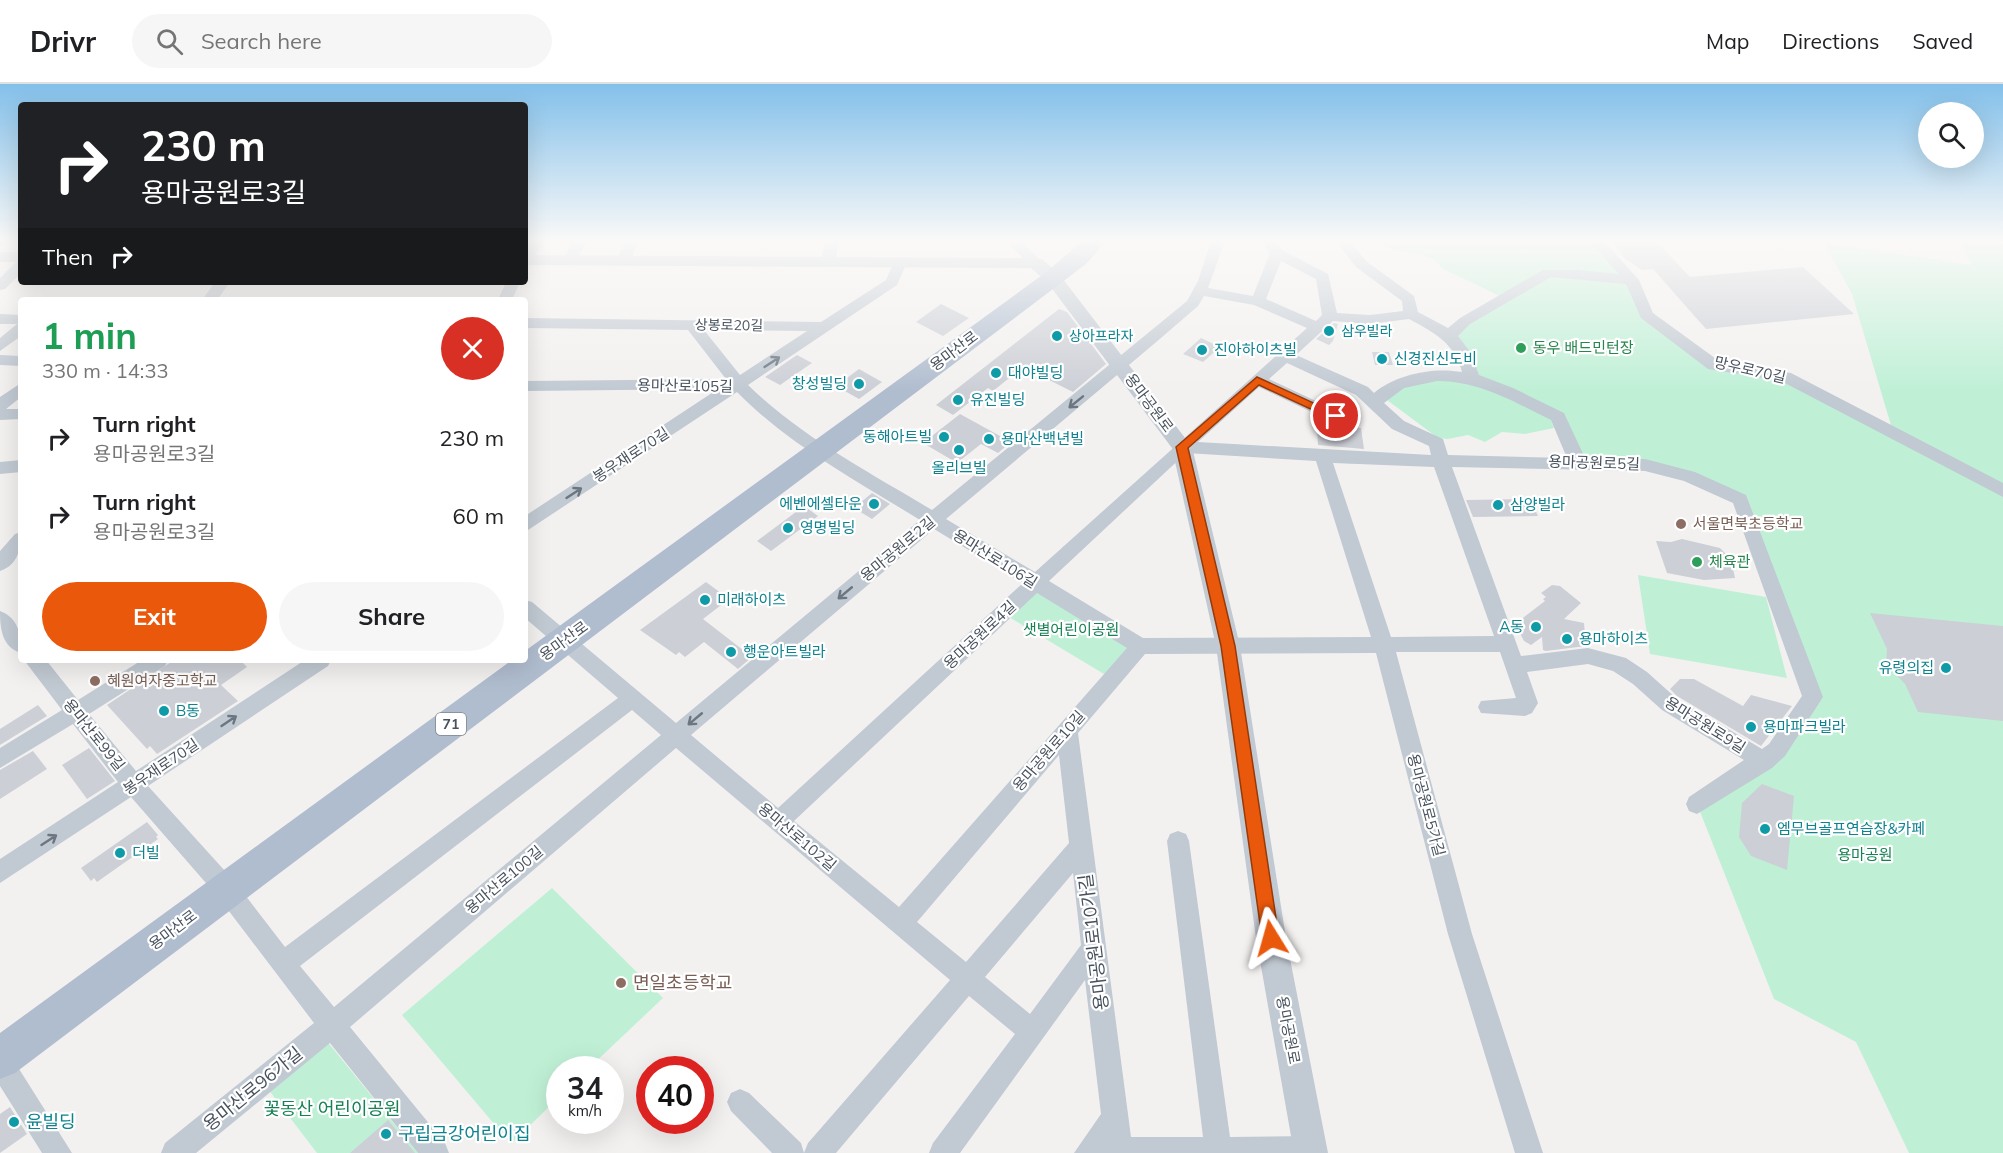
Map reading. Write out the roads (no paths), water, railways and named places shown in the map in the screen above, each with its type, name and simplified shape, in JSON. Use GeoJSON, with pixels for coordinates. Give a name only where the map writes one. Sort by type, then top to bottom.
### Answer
{"type":"FeatureCollection","features":[{"type":"Feature","properties":{"kind":"main road","name":"용마산로"},"geometry":{"type":"LineString","coordinates":[[0,1060],[821,451],[1019,291]]}},
{"type":"Feature","properties":{"kind":"street","name":"봉우재로70길"},"geometry":{"type":"LineString","coordinates":[[528,523],[879,291]]}},
{"type":"Feature","properties":{"kind":"street","name":"용마공원로"},"geometry":{"type":"LineString","coordinates":[[1062,291],[1122,366],[1182,447],[1228,646],[1271,938],[1311,1152],[1118,1152]]}},
{"type":"Feature","properties":{"kind":"street"},"geometry":{"type":"LineString","coordinates":[[1199,291],[1258,301],[1317,327]]}},
{"type":"Feature","properties":{"kind":"street","name":"용마공원로2길"},"geometry":{"type":"LineString","coordinates":[[676,735],[932,520],[1122,366],[1193,303],[1199,291]]}},
{"type":"Feature","properties":{"kind":"street"},"geometry":{"type":"LineString","coordinates":[[1258,301],[1261,291]]}},
{"type":"Feature","properties":{"kind":"street"},"geometry":{"type":"LineString","coordinates":[[1325,291],[1330,316],[1366,321],[1389,320],[1411,314],[1450,335],[1468,359],[1471,376]]}},
{"type":"Feature","properties":{"kind":"street"},"geometry":{"type":"LineString","coordinates":[[1398,291],[1409,299],[1411,314]]}},
{"type":"Feature","properties":{"kind":"street"},"geometry":{"type":"LineString","coordinates":[[1450,335],[1465,321],[1517,291]]}},
{"type":"Feature","properties":{"kind":"street","name":"망우로70길"},"geometry":{"type":"LineString","coordinates":[[1636,291],[1646,315],[1714,365],[1785,377],[2003,491]]}},
{"type":"Feature","properties":{"kind":"street","name":"용마공원로4길"},"geometry":{"type":"LineString","coordinates":[[778,822],[1182,447],[1330,316]]}},
{"type":"Feature","properties":{"kind":"street"},"geometry":{"type":"LineString","coordinates":[[0,320],[18,320]]}},
{"type":"Feature","properties":{"kind":"street","name":"상봉로20길"},"geometry":{"type":"LineString","coordinates":[[528,323],[825,327]]}},
{"type":"Feature","properties":{"kind":"street"},"geometry":{"type":"LineString","coordinates":[[692,325],[738,384]]}},
{"type":"Feature","properties":{"kind":"street"},"geometry":{"type":"LineString","coordinates":[[0,346],[18,331]]}},
{"type":"Feature","properties":{"kind":"street"},"geometry":{"type":"LineString","coordinates":[[1285,356],[1362,391],[1398,425],[1436,442],[1441,462],[1528,705],[1488,707]]}},
{"type":"Feature","properties":{"kind":"street"},"geometry":{"type":"LineString","coordinates":[[0,360],[18,361]]}},
{"type":"Feature","properties":{"kind":"street"},"geometry":{"type":"LineString","coordinates":[[1374,403],[1391,387],[1402,383],[1438,374],[1471,376],[1558,417],[1578,462]]}},
{"type":"Feature","properties":{"kind":"street"},"geometry":{"type":"LineString","coordinates":[[1257,380],[1329,414],[1345,416]]}},
{"type":"Feature","properties":{"kind":"street","name":"용마산로105길"},"geometry":{"type":"LineString","coordinates":[[528,386],[738,384],[770,416],[821,451]]}},
{"type":"Feature","properties":{"kind":"street"},"geometry":{"type":"LineString","coordinates":[[0,406],[18,391]]}},
{"type":"Feature","properties":{"kind":"street"},"geometry":{"type":"LineString","coordinates":[[0,415],[18,414]]}},
{"type":"Feature","properties":{"kind":"street","name":"용마공원로5길"},"geometry":{"type":"LineString","coordinates":[[1182,447],[1323,457],[1441,462],[1578,462],[1645,465],[1689,476],[1740,499],[1813,698],[1777,750],[1764,761]]}},
{"type":"Feature","properties":{"kind":"street","name":"용마산로106길"},"geometry":{"type":"LineString","coordinates":[[821,451],[1140,646]]}},
{"type":"Feature","properties":{"kind":"street","name":"용마공원로5가길"},"geometry":{"type":"LineString","coordinates":[[1323,457],[1384,646],[1460,934],[1529,1153]]}},
{"type":"Feature","properties":{"kind":"street"},"geometry":{"type":"LineString","coordinates":[[0,468],[18,466]]}},
{"type":"Feature","properties":{"kind":"street"},"geometry":{"type":"LineString","coordinates":[[0,564],[18,543]]}},
{"type":"Feature","properties":{"kind":"street","name":"용마산로102길"},"geometry":{"type":"LineString","coordinates":[[528,609],[778,822],[1032,1032]]}},
{"type":"Feature","properties":{"kind":"street"},"geometry":{"type":"LineString","coordinates":[[0,619],[18,641]]}},
{"type":"Feature","properties":{"kind":"street"},"geometry":{"type":"LineString","coordinates":[[1140,646],[1506,644]]}},
{"type":"Feature","properties":{"kind":"street","name":"용마공원로10길"},"geometry":{"type":"LineString","coordinates":[[901,923],[1140,646]]}},
{"type":"Feature","properties":{"kind":"street","name":"용마공원로9길"},"geometry":{"type":"LineString","coordinates":[[1514,665],[1588,656],[1619,664],[1640,678],[1669,704],[1764,761]]}},
{"type":"Feature","properties":{"kind":"street","name":"용마산로99길"},"geometry":{"type":"LineString","coordinates":[[36,663],[134,785],[227,890]]}},
{"type":"Feature","properties":{"kind":"street"},"geometry":{"type":"LineString","coordinates":[[0,759],[153,663]]}},
{"type":"Feature","properties":{"kind":"street","name":"봉우재로70길"},"geometry":{"type":"LineString","coordinates":[[0,872],[317,663]]}},
{"type":"Feature","properties":{"kind":"street"},"geometry":{"type":"LineString","coordinates":[[283,964],[633,698]]}},
{"type":"Feature","properties":{"kind":"street","name":"용마공원로10가길"},"geometry":{"type":"LineString","coordinates":[[1067,731],[1095,946],[1118,1152]]}},
{"type":"Feature","properties":{"kind":"street","name":"용마산로100길"},"geometry":{"type":"LineString","coordinates":[[332,1024],[676,735]]}},
{"type":"Feature","properties":{"kind":"street"},"geometry":{"type":"LineString","coordinates":[[1697,804],[1764,761]]}},
{"type":"Feature","properties":{"kind":"street"},"geometry":{"type":"LineString","coordinates":[[1178,841],[1219,1152]]}},
{"type":"Feature","properties":{"kind":"street"},"geometry":{"type":"LineString","coordinates":[[818,1153],[1082,845]]}},
{"type":"Feature","properties":{"kind":"street"},"geometry":{"type":"LineString","coordinates":[[227,890],[283,964],[435,1153]]}},
{"type":"Feature","properties":{"kind":"street"},"geometry":{"type":"LineString","coordinates":[[943,1153],[1095,946]]}},
{"type":"Feature","properties":{"kind":"street","name":"용마산로96가길"},"geometry":{"type":"LineString","coordinates":[[175,1153],[332,1024]]}},
{"type":"Feature","properties":{"kind":"street","name":"용마산로"},"geometry":{"type":"LineString","coordinates":[[0,1060],[58,1153]]}},
{"type":"Feature","properties":{"kind":"street"},"geometry":{"type":"LineString","coordinates":[[740,1102],[791,1153]]}},
{"type":"Feature","properties":{"kind":"street"},"geometry":{"type":"LineString","coordinates":[[1088,1153],[1114,1118]]}},
{"type":"Feature","properties":{"kind":"place","name":"삼우빌라"},"geometry":{"type":"Point","coordinates":[1329,331]}},
{"type":"Feature","properties":{"kind":"place","name":"상아프라자"},"geometry":{"type":"Point","coordinates":[1057,336]}},
{"type":"Feature","properties":{"kind":"place","name":"동우 배드민턴장"},"geometry":{"type":"Point","coordinates":[1521,348]}},
{"type":"Feature","properties":{"kind":"place","name":"진아하이츠빌"},"geometry":{"type":"Point","coordinates":[1202,350]}},
{"type":"Feature","properties":{"kind":"place","name":"신경진신도비"},"geometry":{"type":"Point","coordinates":[1382,359]}},
{"type":"Feature","properties":{"kind":"place","name":"대야빌딩"},"geometry":{"type":"Point","coordinates":[996,373]}},
{"type":"Feature","properties":{"kind":"place","name":"창성빌딩"},"geometry":{"type":"Point","coordinates":[859,384]}},
{"type":"Feature","properties":{"kind":"place","name":"유진빌딩"},"geometry":{"type":"Point","coordinates":[958,400]}},
{"type":"Feature","properties":{"kind":"place","name":"동해아트빌"},"geometry":{"type":"Point","coordinates":[944,437]}},
{"type":"Feature","properties":{"kind":"place","name":"용마산백년빌"},"geometry":{"type":"Point","coordinates":[989,439]}},
{"type":"Feature","properties":{"kind":"place","name":"올리브빌"},"geometry":{"type":"Point","coordinates":[959,450]}},
{"type":"Feature","properties":{"kind":"place","name":"에벤에셀타운"},"geometry":{"type":"Point","coordinates":[874,504]}},
{"type":"Feature","properties":{"kind":"place","name":"삼양빌라"},"geometry":{"type":"Point","coordinates":[1498,505]}},
{"type":"Feature","properties":{"kind":"place","name":"서울면북초등학교"},"geometry":{"type":"Point","coordinates":[1681,524]}},
{"type":"Feature","properties":{"kind":"place","name":"영명빌딩"},"geometry":{"type":"Point","coordinates":[788,528]}},
{"type":"Feature","properties":{"kind":"place","name":"체육관"},"geometry":{"type":"Point","coordinates":[1697,562]}},
{"type":"Feature","properties":{"kind":"place","name":"미래하이츠"},"geometry":{"type":"Point","coordinates":[705,600]}},
{"type":"Feature","properties":{"kind":"place","name":"A동"},"geometry":{"type":"Point","coordinates":[1536,627]}},
{"type":"Feature","properties":{"kind":"place","name":"용마하이츠"},"geometry":{"type":"Point","coordinates":[1567,639]}},
{"type":"Feature","properties":{"kind":"place","name":"행운아트빌라"},"geometry":{"type":"Point","coordinates":[731,652]}},
{"type":"Feature","properties":{"kind":"place","name":"유령의집"},"geometry":{"type":"Point","coordinates":[1946,668]}},
{"type":"Feature","properties":{"kind":"place","name":"혜원여자중고학교"},"geometry":{"type":"Point","coordinates":[95,681]}},
{"type":"Feature","properties":{"kind":"place","name":"B동"},"geometry":{"type":"Point","coordinates":[164,711]}},
{"type":"Feature","properties":{"kind":"place","name":"용마파크빌라"},"geometry":{"type":"Point","coordinates":[1751,727]}},
{"type":"Feature","properties":{"kind":"place","name":"엠무브골프연습장&카페"},"geometry":{"type":"Point","coordinates":[1765,829]}},
{"type":"Feature","properties":{"kind":"place","name":"더빌"},"geometry":{"type":"Point","coordinates":[120,853]}},
{"type":"Feature","properties":{"kind":"place","name":"면일초등학교"},"geometry":{"type":"Point","coordinates":[621,983]}},
{"type":"Feature","properties":{"kind":"place","name":"윤빌딩"},"geometry":{"type":"Point","coordinates":[14,1122]}},
{"type":"Feature","properties":{"kind":"place","name":"구립금강어린이집"},"geometry":{"type":"Point","coordinates":[386,1134]}},
{"type":"Feature","properties":{"kind":"park label","name":"샛별어린이공원"},"geometry":{"type":"Point","coordinates":[1071,630]}},
{"type":"Feature","properties":{"kind":"park label","name":"용마공원"},"geometry":{"type":"Point","coordinates":[1865,855]}},
{"type":"Feature","properties":{"kind":"park label","name":"꽃동산 어린이공원"},"geometry":{"type":"Point","coordinates":[332,1109]}}]}
